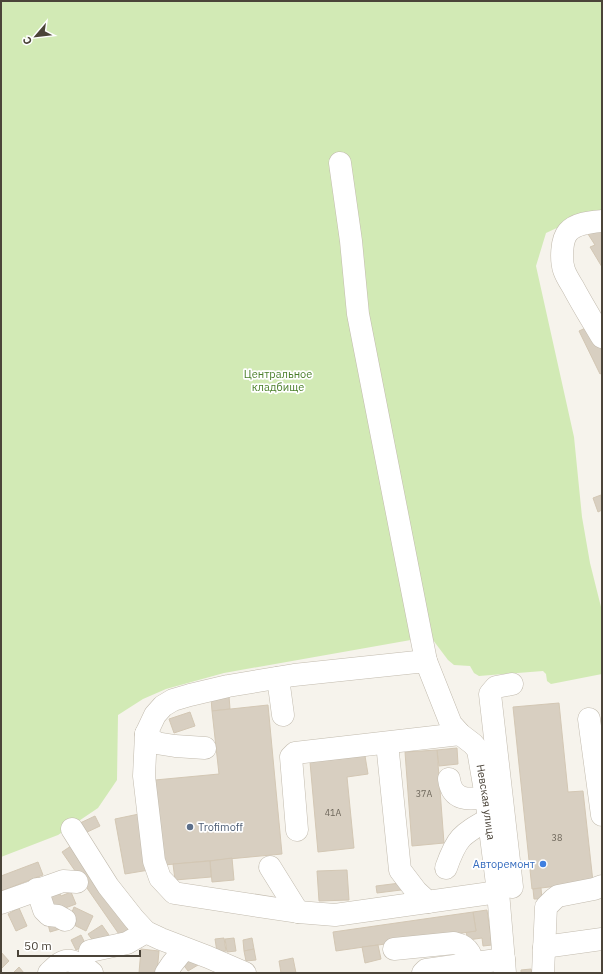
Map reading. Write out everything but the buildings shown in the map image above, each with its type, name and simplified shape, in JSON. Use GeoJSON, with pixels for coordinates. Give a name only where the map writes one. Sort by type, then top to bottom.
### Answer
{"type":"FeatureCollection","features":[{"type":"Feature","properties":{"kind":"street"},"geometry":{"type":"LineString","coordinates":[[340,163],[351,241],[358,314],[426,662],[452,724],[460,734]]}},
{"type":"Feature","properties":{"kind":"street"},"geometry":{"type":"LineString","coordinates":[[602,221],[590,222],[578,226],[568,232],[562,246],[564,271],[602,337]]}},
{"type":"Feature","properties":{"kind":"street"},"geometry":{"type":"LineString","coordinates":[[426,662],[278,678],[228,686],[173,700],[163,706],[155,715],[146,734],[144,776],[154,861],[160,878],[174,893],[298,912],[335,915],[428,902],[499,902],[508,906],[511,897],[512,884],[490,694],[496,687],[512,684]]}},
{"type":"Feature","properties":{"kind":"street"},"geometry":{"type":"LineString","coordinates":[[278,678],[283,715]]}},
{"type":"Feature","properties":{"kind":"street"},"geometry":{"type":"LineString","coordinates":[[589,719],[602,816]]}},
{"type":"Feature","properties":{"kind":"street"},"geometry":{"type":"LineString","coordinates":[[146,734],[156,743],[204,748]]}},
{"type":"Feature","properties":{"kind":"street"},"geometry":{"type":"LineString","coordinates":[[297,830],[292,754],[460,734]]}},
{"type":"Feature","properties":{"kind":"street","name":"Невская улица"},"geometry":{"type":"LineString","coordinates":[[460,734],[478,750],[489,819],[505,966]]}},
{"type":"Feature","properties":{"kind":"street"},"geometry":{"type":"LineString","coordinates":[[387,743],[400,870],[416,891],[428,902]]}},
{"type":"Feature","properties":{"kind":"street"},"geometry":{"type":"LineString","coordinates":[[449,779],[450,787],[455,794],[461,798],[486,797]]}},
{"type":"Feature","properties":{"kind":"street"},"geometry":{"type":"LineString","coordinates":[[446,868],[454,847],[458,841],[467,832],[489,819]]}},
{"type":"Feature","properties":{"kind":"street"},"geometry":{"type":"LineString","coordinates":[[72,829],[108,886],[146,932],[245,973]]}},
{"type":"Feature","properties":{"kind":"street"},"geometry":{"type":"LineString","coordinates":[[270,867],[298,912]]}},
{"type":"Feature","properties":{"kind":"street"},"geometry":{"type":"LineString","coordinates":[[1,903],[63,881],[76,882]]}},
{"type":"Feature","properties":{"kind":"street"},"geometry":{"type":"LineString","coordinates":[[543,973],[546,907],[558,896],[594,890],[602,886]]}},
{"type":"Feature","properties":{"kind":"street"},"geometry":{"type":"LineString","coordinates":[[37,889],[44,910],[48,915],[58,916],[65,920]]}},
{"type":"Feature","properties":{"kind":"street"},"geometry":{"type":"LineString","coordinates":[[90,951],[127,943],[146,932]]}},
{"type":"Feature","properties":{"kind":"street"},"geometry":{"type":"LineString","coordinates":[[544,947],[602,939]]}},
{"type":"Feature","properties":{"kind":"street"},"geometry":{"type":"LineString","coordinates":[[394,949],[454,943],[466,948],[472,957],[473,968]]}},
{"type":"Feature","properties":{"kind":"street"},"geometry":{"type":"LineString","coordinates":[[166,973],[184,949]]}},
{"type":"Feature","properties":{"kind":"street"},"geometry":{"type":"LineString","coordinates":[[49,973],[65,961],[75,962],[92,973]]}},
{"type":"Feature","properties":{"kind":"street"},"geometry":{"type":"LineString","coordinates":[[422,973],[426,970],[505,966]]}},
{"type":"Feature","properties":{"kind":"green space","name":"Центральное кладбище"},"geometry":{"type":"Polygon","coordinates":[[[1,1],[602,1],[602,213],[589,213],[546,233],[536,266],[574,437],[582,517],[590,563],[602,611],[602,674],[551,684],[547,681],[546,674],[543,671],[479,676],[474,673],[470,666],[454,665],[448,660],[433,640],[422,638],[224,673],[166,689],[143,699],[118,715],[117,780],[98,808],[58,835],[1,857],[1,1]]]}},
{"type":"Feature","properties":{"kind":"place","name":"Trofimoff"},"geometry":{"type":"Point","coordinates":[190,827]}},
{"type":"Feature","properties":{"kind":"place","name":"Авторемонт"},"geometry":{"type":"Point","coordinates":[543,864]}}]}
